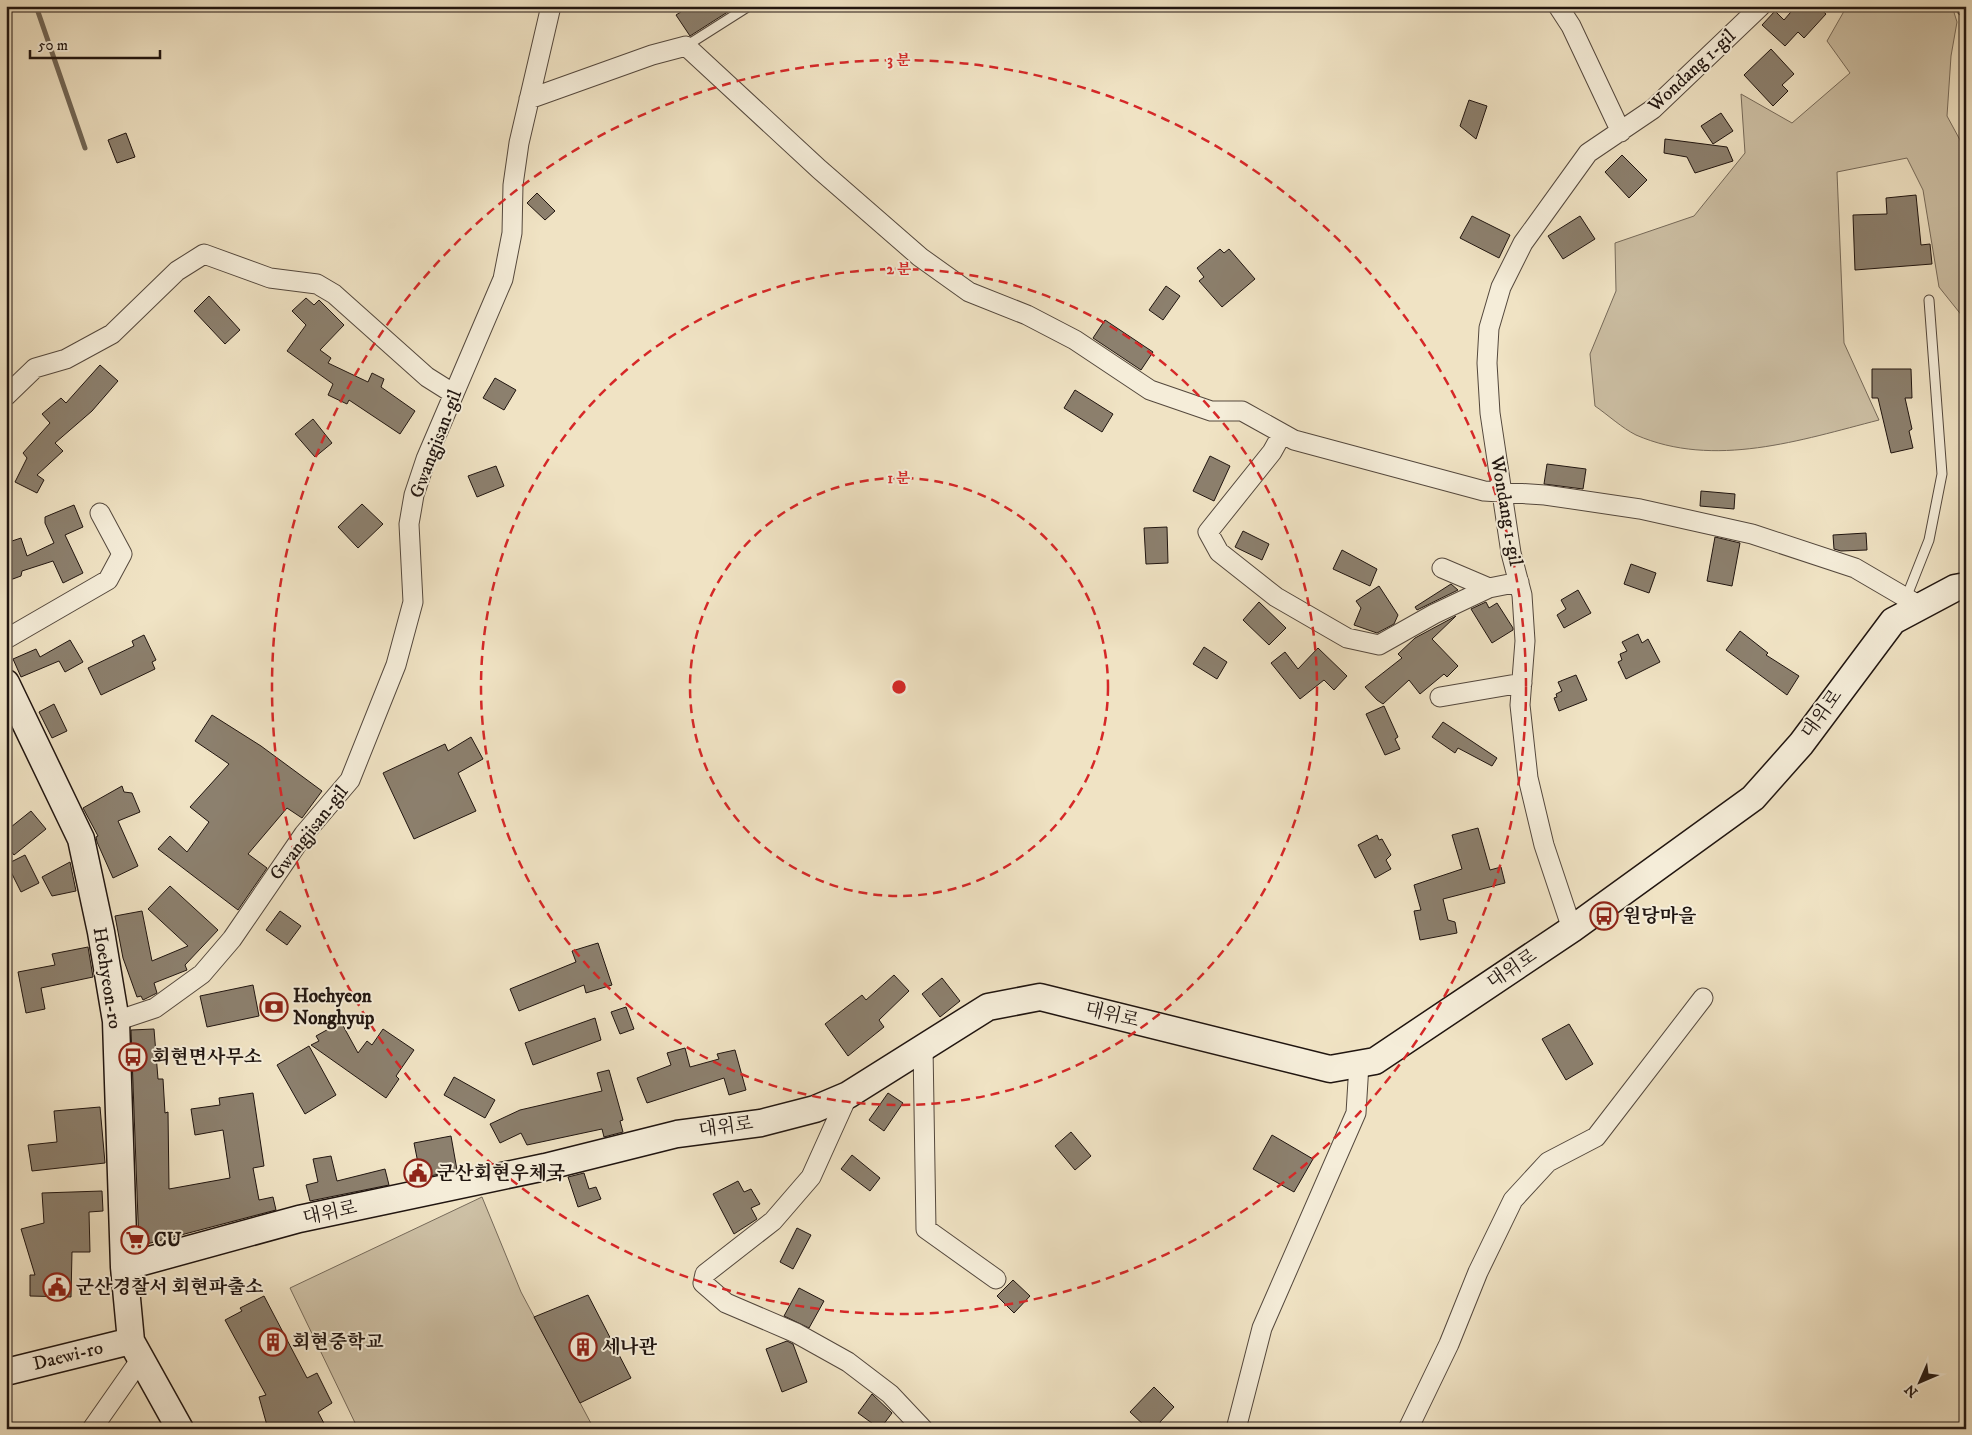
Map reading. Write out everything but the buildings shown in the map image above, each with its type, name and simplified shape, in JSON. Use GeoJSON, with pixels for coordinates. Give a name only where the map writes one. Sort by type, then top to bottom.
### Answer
{"type":"FeatureCollection","features":[{"type":"Feature","properties":{"kind":"street","name":"Gwangjisan-gil"},"geometry":{"type":"LineString","coordinates":[[116,1021],[154,1008],[202,974],[232,939],[304,834],[350,780],[396,665],[413,602],[409,524],[414,495],[426,459],[503,279],[512,233],[513,185],[517,151],[551,6]]}},
{"type":"Feature","properties":{"kind":"street"},"geometry":{"type":"LineString","coordinates":[[1558,6],[1571,26],[1620,132]]}},
{"type":"Feature","properties":{"kind":"street","name":"Wondang 1-gil"},"geometry":{"type":"LineString","coordinates":[[1572,929],[1544,845],[1528,778],[1520,705],[1525,641],[1522,595],[1511,553],[1490,413],[1487,363],[1489,328],[1501,286],[1523,243],[1588,153],[1653,109],[1762,6]]}},
{"type":"Feature","properties":{"kind":"street"},"geometry":{"type":"LineString","coordinates":[[529,99],[652,55],[686,46],[819,169],[912,251],[969,292],[1027,315],[1075,340],[1150,390],[1211,411],[1242,411],[1294,440],[1475,488],[1503,492],[1545,494],[1640,509],[1752,534],[1854,568],[1913,602]]}},
{"type":"Feature","properties":{"kind":"street"},"geometry":{"type":"LineString","coordinates":[[6,396],[35,368],[66,359],[112,334],[177,272],[204,254],[270,278],[317,284],[334,294],[367,322],[426,377],[454,394]]}},
{"type":"Feature","properties":{"kind":"street"},"geometry":{"type":"LineString","coordinates":[[1282,434],[1272,452],[1208,532],[1219,552],[1276,598],[1347,638],[1379,645],[1434,614],[1489,588],[1519,582]]}},
{"type":"Feature","properties":{"kind":"street"},"geometry":{"type":"LineString","coordinates":[[6,639],[108,580],[122,554],[100,513]]}},
{"type":"Feature","properties":{"kind":"street"},"geometry":{"type":"LineString","coordinates":[[1442,568],[1489,588]]}},
{"type":"Feature","properties":{"kind":"street","name":"대위로"},"geometry":{"type":"LineString","coordinates":[[124,1267],[299,1219],[536,1169],[677,1134],[761,1123],[814,1109],[848,1095],[988,1007],[1040,996],[1330,1069],[1375,1061],[1572,929],[1753,798],[1801,744],[1892,621],[1913,602],[1966,586]]}},
{"type":"Feature","properties":{"kind":"street","name":"Hoehyeon-ro"},"geometry":{"type":"LineString","coordinates":[[6,682],[81,839],[101,932],[116,1021],[124,1267],[136,1350],[180,1429]]}},
{"type":"Feature","properties":{"kind":"street"},"geometry":{"type":"LineString","coordinates":[[1440,697],[1522,683]]}},
{"type":"Feature","properties":{"kind":"street"},"geometry":{"type":"LineString","coordinates":[[1408,1429],[1449,1344],[1478,1272],[1513,1200],[1548,1162],[1596,1137],[1703,998]]}},
{"type":"Feature","properties":{"kind":"street"},"geometry":{"type":"LineString","coordinates":[[923,1047],[926,1229],[996,1279]]}},
{"type":"Feature","properties":{"kind":"street"},"geometry":{"type":"LineString","coordinates":[[1236,1429],[1262,1328],[1356,1113],[1359,1064]]}},
{"type":"Feature","properties":{"kind":"street"},"geometry":{"type":"LineString","coordinates":[[848,1095],[811,1177],[773,1221],[705,1274],[703,1283],[726,1303],[796,1334],[848,1362],[890,1394],[924,1429]]}},
{"type":"Feature","properties":{"kind":"street"},"geometry":{"type":"LineString","coordinates":[[92,1429],[136,1350]]}},
{"type":"Feature","properties":{"kind":"street","name":"Daewi-ro"},"geometry":{"type":"LineString","coordinates":[[6,1372],[136,1350]]}},
{"type":"Feature","properties":{"kind":"lane"},"geometry":{"type":"LineString","coordinates":[[686,46],[749,6]]}},
{"type":"Feature","properties":{"kind":"lane"},"geometry":{"type":"LineString","coordinates":[[1913,602],[1929,540],[1942,474],[1929,300]]}},
{"type":"Feature","properties":{"kind":"shaded area"},"geometry":{"type":"Polygon","coordinates":[[[1847,6],[1952,6],[1957,22],[1951,56],[1947,116],[1966,151],[1966,318],[1963,317],[1939,287],[1923,190],[1907,158],[1837,172],[1844,343],[1879,420],[1819,436],[1758,448],[1727,450],[1696,450],[1666,445],[1636,435],[1595,406],[1590,354],[1616,291],[1615,243],[1694,216],[1745,153],[1741,94],[1792,123],[1850,73],[1827,41],[1847,6]]]}},
{"type":"Feature","properties":{"kind":"shaded area"},"geometry":{"type":"Polygon","coordinates":[[[482,1197],[521,1292],[594,1429],[358,1429],[290,1288],[482,1197]]]}},
{"type":"Feature","properties":{"kind":"waterway"},"geometry":{"type":"LineString","coordinates":[[36,6],[85,148]]}},
{"type":"Feature","properties":{"kind":"place","name":"원당마을"},"geometry":{"type":"Point","coordinates":[1604,916]}},
{"type":"Feature","properties":{"kind":"place","name":"Hoehyeon Nonghyup"},"geometry":{"type":"Point","coordinates":[274,1007]}},
{"type":"Feature","properties":{"kind":"place","name":"회현면사무소"},"geometry":{"type":"Point","coordinates":[133,1057]}},
{"type":"Feature","properties":{"kind":"place","name":"군산회현우체국"},"geometry":{"type":"Point","coordinates":[418,1173]}},
{"type":"Feature","properties":{"kind":"place","name":"CU"},"geometry":{"type":"Point","coordinates":[135,1240]}},
{"type":"Feature","properties":{"kind":"place","name":"군산경찰서 회현파출소"},"geometry":{"type":"Point","coordinates":[57,1287]}},
{"type":"Feature","properties":{"kind":"place","name":"회현중학교"},"geometry":{"type":"Point","coordinates":[273,1342]}},
{"type":"Feature","properties":{"kind":"place","name":"세나관"},"geometry":{"type":"Point","coordinates":[583,1347]}}]}
